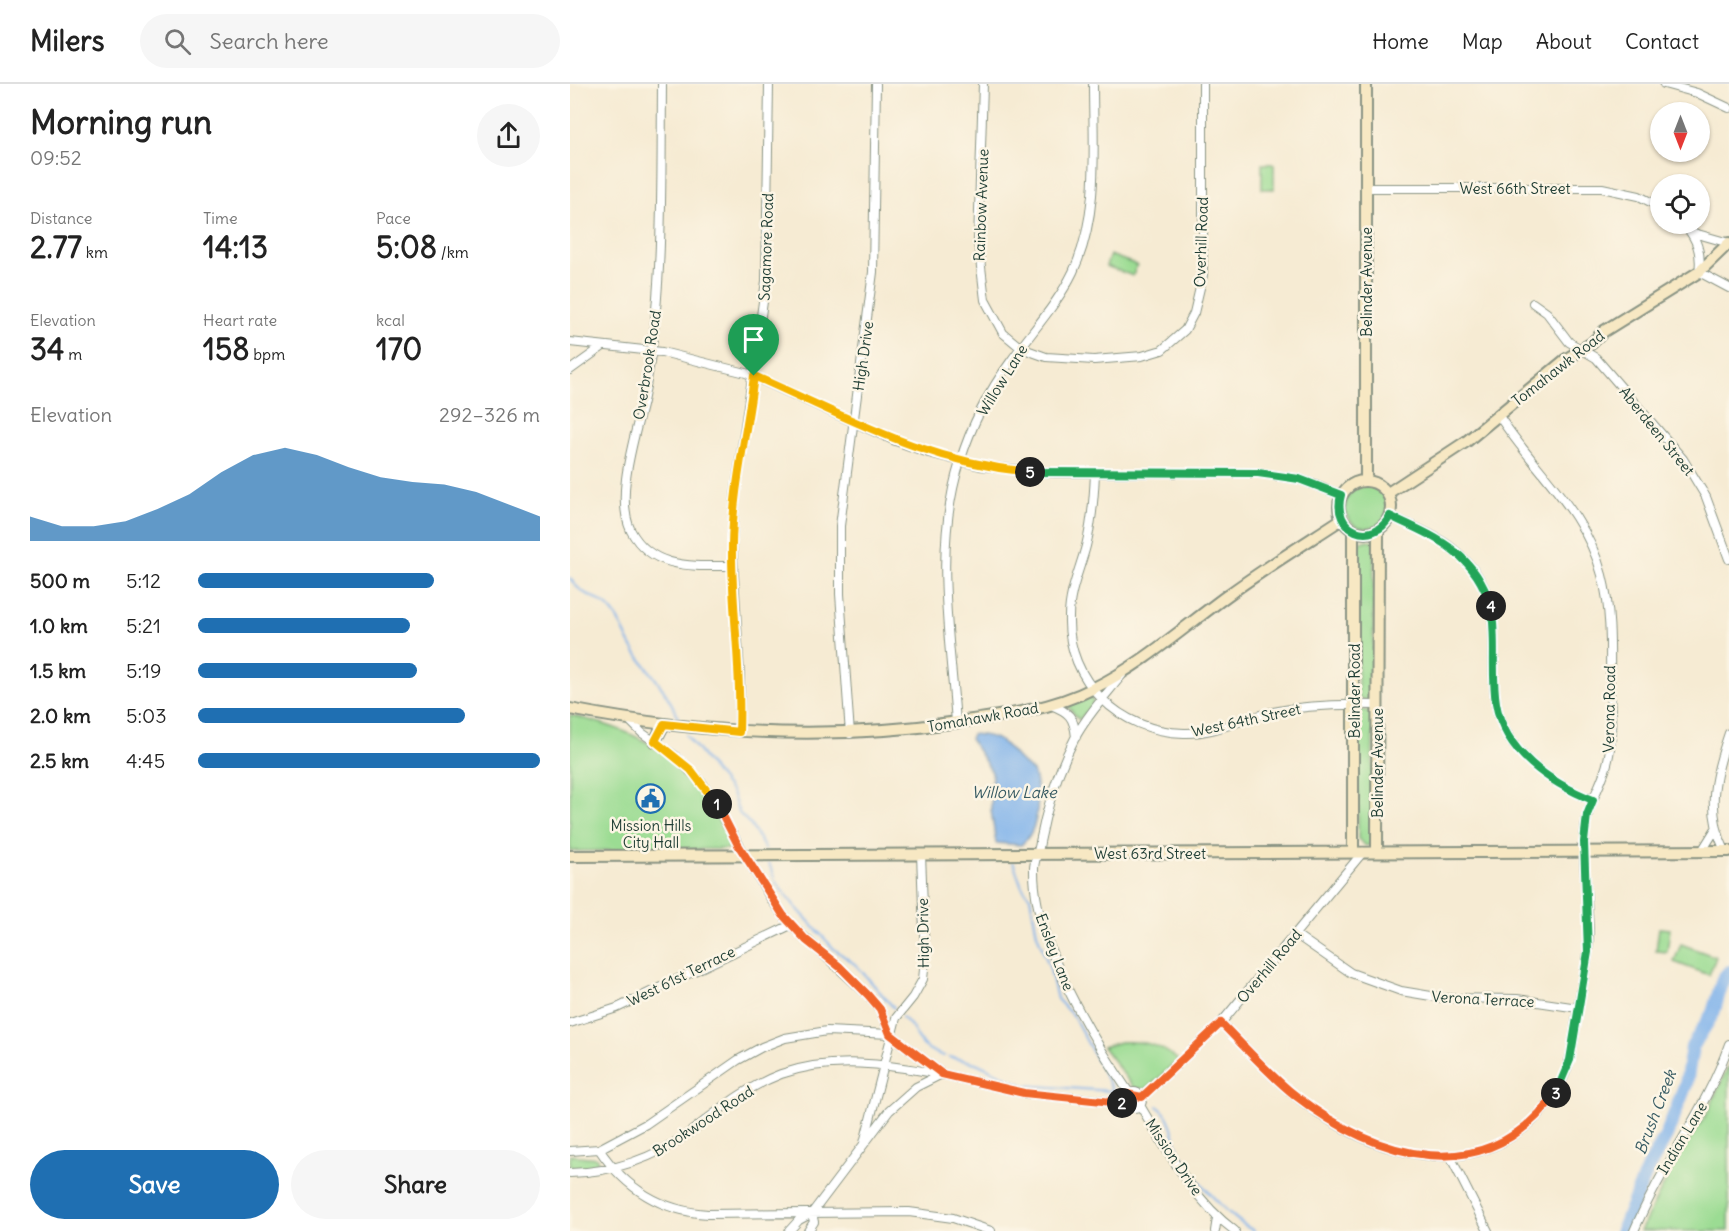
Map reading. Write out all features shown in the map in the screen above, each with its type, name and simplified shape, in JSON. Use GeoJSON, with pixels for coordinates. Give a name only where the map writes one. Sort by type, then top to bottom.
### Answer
{"type":"FeatureCollection","features":[{"type":"Feature","properties":{"kind":"street","name":"Overbrook Road"},"geometry":{"type":"LineString","coordinates":[[662,84],[660,254],[651,351],[624,497],[629,525],[645,549],[668,563],[688,566],[732,566]]}},
{"type":"Feature","properties":{"kind":"street","name":"Sagamore Road"},"geometry":{"type":"LineString","coordinates":[[739,732],[740,675],[732,566],[735,496],[766,281],[769,84]]}},
{"type":"Feature","properties":{"kind":"street","name":"High Drive"},"geometry":{"type":"LineString","coordinates":[[850,734],[839,556],[844,486],[873,272],[876,84]]}},
{"type":"Feature","properties":{"kind":"street","name":"Rainbow Avenue"},"geometry":{"type":"LineString","coordinates":[[983,84],[979,267],[985,300],[1003,333],[1021,348]]}},
{"type":"Feature","properties":{"kind":"street","name":"Willow Lane"},"geometry":{"type":"LineString","coordinates":[[956,723],[946,594],[945,543],[948,508],[960,461],[982,409],[1021,348],[1064,289],[1080,254],[1087,230],[1092,195],[1092,84]]}},
{"type":"Feature","properties":{"kind":"street","name":"Overhill Road"},"geometry":{"type":"LineString","coordinates":[[1021,348],[1043,356],[1070,359],[1132,357],[1162,350],[1185,330],[1198,303],[1203,275],[1203,84]]}},
{"type":"Feature","properties":{"kind":"street","name":"Belinder Avenue"},"geometry":{"type":"LineString","coordinates":[[1365,480],[1366,84]]}},
{"type":"Feature","properties":{"kind":"street"},"geometry":{"type":"LineString","coordinates":[[1664,84],[1697,93],[1729,108]]}},
{"type":"Feature","properties":{"kind":"street","name":"West 66th Street"},"geometry":{"type":"LineString","coordinates":[[1366,188],[1602,188],[1639,196],[1650,202]]}},
{"type":"Feature","properties":{"kind":"street"},"geometry":{"type":"LineString","coordinates":[[1694,234],[1701,260],[1699,272],[1729,288]]}},
{"type":"Feature","properties":{"kind":"street"},"geometry":{"type":"LineString","coordinates":[[1698,234],[1729,243]]}},
{"type":"Feature","properties":{"kind":"street","name":"Tomahawk Road"},"geometry":{"type":"LineString","coordinates":[[1388,493],[1445,458],[1499,416],[1564,360],[1581,350],[1604,331],[1699,272],[1729,243]]}},
{"type":"Feature","properties":{"kind":"street","name":"Aberdeen Street"},"geometry":{"type":"LineString","coordinates":[[1533,303],[1547,313],[1569,342],[1596,358],[1683,459],[1706,497],[1729,559]]}},
{"type":"Feature","properties":{"kind":"street"},"geometry":{"type":"LineString","coordinates":[[570,342],[651,351],[700,360],[754,376],[911,447],[960,461],[1024,472],[1258,473],[1299,479],[1341,495]]}},
{"type":"Feature","properties":{"kind":"street"},"geometry":{"type":"LineString","coordinates":[[570,370],[602,347]]}},
{"type":"Feature","properties":{"kind":"street","name":"Verona Road"},"geometry":{"type":"LineString","coordinates":[[1221,1023],[1278,1081],[1336,1124],[1403,1153],[1450,1156],[1490,1148],[1526,1126],[1546,1107],[1560,1086],[1570,1060],[1589,937],[1584,852],[1587,815],[1603,777],[1610,749],[1610,617],[1602,574],[1594,551],[1575,514],[1515,441],[1499,416]]}},
{"type":"Feature","properties":{"kind":"street"},"geometry":{"type":"LineString","coordinates":[[1091,690],[1071,645],[1069,615],[1071,598],[1089,530],[1095,473]]}},
{"type":"Feature","properties":{"kind":"street"},"geometry":{"type":"LineString","coordinates":[[1365,480],[1382,486],[1388,493],[1391,501],[1390,516],[1377,530],[1370,533],[1353,531],[1342,519],[1339,503],[1341,495],[1351,484],[1365,480]]}},
{"type":"Feature","properties":{"kind":"street"},"geometry":{"type":"LineString","coordinates":[[1390,516],[1450,546],[1478,577],[1489,598],[1494,620],[1496,703],[1506,733],[1515,747],[1537,768],[1570,790],[1593,800]]}},
{"type":"Feature","properties":{"kind":"street","name":"Tomahawk Road"},"geometry":{"type":"LineString","coordinates":[[570,709],[630,721],[739,732],[850,734],[956,723],[1051,705],[1091,690],[1124,673],[1250,579],[1342,519]]}},
{"type":"Feature","properties":{"kind":"street","name":"Belinder Avenue"},"geometry":{"type":"LineString","coordinates":[[1377,530],[1377,852]]}},
{"type":"Feature","properties":{"kind":"street","name":"Belinder Road"},"geometry":{"type":"LineString","coordinates":[[1353,531],[1358,852]]}},
{"type":"Feature","properties":{"kind":"street","name":"Ensley Lane"},"geometry":{"type":"LineString","coordinates":[[1124,673],[1076,736],[1059,774],[1046,815],[1034,870],[1037,903],[1053,950],[1082,1016],[1130,1094]]}},
{"type":"Feature","properties":{"kind":"street","name":"West 64th Street"},"geometry":{"type":"LineString","coordinates":[[1091,690],[1122,716],[1146,728],[1184,734],[1206,732],[1281,711],[1354,704],[1377,705]]}},
{"type":"Feature","properties":{"kind":"street"},"geometry":{"type":"LineString","coordinates":[[1051,705],[1068,711],[1074,722],[1076,736]]}},
{"type":"Feature","properties":{"kind":"street"},"geometry":{"type":"LineString","coordinates":[[630,721],[642,733],[674,755],[703,784],[773,902],[791,925],[863,989],[880,1009],[890,1034],[942,1074],[1024,1093],[1126,1103],[1134,1107],[1141,1107],[1144,1101],[1142,1097],[1130,1094],[1125,1095],[1126,1103]]}},
{"type":"Feature","properties":{"kind":"street"},"geometry":{"type":"LineString","coordinates":[[655,741],[664,724]]}},
{"type":"Feature","properties":{"kind":"street"},"geometry":{"type":"LineString","coordinates":[[1727,851],[1715,830],[1715,778],[1729,733]]}},
{"type":"Feature","properties":{"kind":"street"},"geometry":{"type":"LineString","coordinates":[[1702,851],[1715,830]]}},
{"type":"Feature","properties":{"kind":"street","name":"West 63rd Street"},"geometry":{"type":"LineString","coordinates":[[570,856],[1727,851]]}},
{"type":"Feature","properties":{"kind":"street","name":"Overhill Road"},"geometry":{"type":"LineString","coordinates":[[1142,1097],[1221,1023],[1295,934],[1358,852]]}},
{"type":"Feature","properties":{"kind":"street","name":"High Drive"},"geometry":{"type":"LineString","coordinates":[[864,1143],[890,1034],[896,1018],[913,997],[923,979],[925,960],[921,854]]}},
{"type":"Feature","properties":{"kind":"street","name":"West 61st Terrace"},"geometry":{"type":"LineString","coordinates":[[570,1023],[617,1008],[791,925]]}},
{"type":"Feature","properties":{"kind":"street","name":"Verona Terrace"},"geometry":{"type":"LineString","coordinates":[[1295,934],[1351,973],[1401,992],[1443,998],[1517,999],[1578,1008]]}},
{"type":"Feature","properties":{"kind":"street","name":"Brookwood Road"},"geometry":{"type":"LineString","coordinates":[[570,1151],[599,1149],[646,1124],[738,1059],[785,1038],[827,1031],[890,1034]]}},
{"type":"Feature","properties":{"kind":"street","name":"Indian Lane"},"geometry":{"type":"LineString","coordinates":[[1634,1231],[1653,1187],[1710,1091],[1729,1044]]}},
{"type":"Feature","properties":{"kind":"street","name":"Brookwood Road"},"geometry":{"type":"LineString","coordinates":[[570,1173],[613,1169],[641,1161],[687,1134],[749,1089],[782,1074],[829,1064],[884,1064],[942,1074]]}},
{"type":"Feature","properties":{"kind":"street","name":"High Drive"},"geometry":{"type":"LineString","coordinates":[[789,1231],[802,1218],[812,1213],[864,1143],[901,1099],[916,1087],[942,1074]]}},
{"type":"Feature","properties":{"kind":"street","name":"Mission Drive"},"geometry":{"type":"LineString","coordinates":[[1141,1107],[1157,1134],[1217,1218],[1234,1231]]}},
{"type":"Feature","properties":{"kind":"street"},"geometry":{"type":"LineString","coordinates":[[599,1149],[613,1169],[650,1199],[686,1211],[708,1214],[925,1213],[974,1223],[991,1231]]}},
{"type":"Feature","properties":{"kind":"street"},"geometry":{"type":"LineString","coordinates":[[1450,1156],[1488,1231]]}},
{"type":"Feature","properties":{"kind":"street","name":"High Drive"},"geometry":{"type":"LineString","coordinates":[[808,1231],[813,1222],[812,1213]]}},
{"type":"Feature","properties":{"kind":"street"},"geometry":{"type":"LineString","coordinates":[[1215,1231],[1217,1218]]}},
{"type":"Feature","properties":{"kind":"green space"},"geometry":{"type":"Polygon","coordinates":[[[1262,164],[1274,164],[1274,189],[1262,189],[1262,164]]]}},
{"type":"Feature","properties":{"kind":"green space"},"geometry":{"type":"Polygon","coordinates":[[[1110,255],[1137,265],[1133,276],[1106,266],[1110,255]]]}},
{"type":"Feature","properties":{"kind":"green space"},"geometry":{"type":"Polygon","coordinates":[[[1366,486],[1374,487],[1381,492],[1386,499],[1386,515],[1381,522],[1374,527],[1366,528],[1358,527],[1351,522],[1346,515],[1345,507],[1346,499],[1351,492],[1358,487],[1366,486]]]}},
{"type":"Feature","properties":{"kind":"green space"},"geometry":{"type":"Polygon","coordinates":[[[1367,540],[1374,542],[1373,699],[1363,700],[1358,697],[1358,543],[1367,540]]]}},
{"type":"Feature","properties":{"kind":"green space"},"geometry":{"type":"Polygon","coordinates":[[[1089,695],[1094,703],[1079,720],[1066,704],[1089,695]]]}},
{"type":"Feature","properties":{"kind":"green space"},"geometry":{"type":"Polygon","coordinates":[[[1360,710],[1373,711],[1372,844],[1366,846],[1358,839],[1358,714],[1360,710]]]}},
{"type":"Feature","properties":{"kind":"green space"},"geometry":{"type":"Polygon","coordinates":[[[570,715],[627,732],[668,756],[700,791],[730,841],[729,849],[570,851],[570,715]]]}},
{"type":"Feature","properties":{"kind":"green space"},"geometry":{"type":"Polygon","coordinates":[[[1659,928],[1670,929],[1667,952],[1656,951],[1659,928]]]}},
{"type":"Feature","properties":{"kind":"green space"},"geometry":{"type":"Polygon","coordinates":[[[1681,944],[1716,957],[1709,975],[1674,962],[1681,944]]]}},
{"type":"Feature","properties":{"kind":"green space"},"geometry":{"type":"Polygon","coordinates":[[[1120,1042],[1151,1045],[1165,1050],[1178,1060],[1150,1086],[1145,1089],[1134,1088],[1103,1047],[1120,1042]]]}},
{"type":"Feature","properties":{"kind":"green space"},"geometry":{"type":"Polygon","coordinates":[[[1729,1064],[1729,1231],[1640,1231],[1678,1158],[1708,1112],[1729,1064]]]}},
{"type":"Feature","properties":{"kind":"green space"},"geometry":{"type":"Polygon","coordinates":[[[570,1155],[597,1158],[597,1168],[570,1170],[570,1155]]]}},
{"type":"Feature","properties":{"kind":"water","name":"Willow Lake"},"geometry":{"type":"Polygon","coordinates":[[[972,734],[985,735],[1002,742],[1033,771],[1038,800],[1037,811],[1032,830],[1021,845],[996,843],[991,810],[992,772],[970,739],[972,734]]]}},
{"type":"Feature","properties":{"kind":"waterway"},"geometry":{"type":"LineString","coordinates":[[570,578],[580,590],[604,603],[614,613],[632,647],[665,692],[678,718]]}},
{"type":"Feature","properties":{"kind":"waterway"},"geometry":{"type":"LineString","coordinates":[[686,735],[732,793],[739,813],[750,824],[765,849]]}},
{"type":"Feature","properties":{"kind":"waterway"},"geometry":{"type":"LineString","coordinates":[[1013,862],[1022,887],[1030,897],[1037,934],[1050,969],[1057,999],[1074,1017],[1113,1091]]}},
{"type":"Feature","properties":{"kind":"waterway"},"geometry":{"type":"LineString","coordinates":[[769,863],[776,883],[794,905],[834,949],[856,965],[894,1008]]}},
{"type":"Feature","properties":{"kind":"waterway","name":"Brush Creek"},"geometry":{"type":"LineString","coordinates":[[1622,1231],[1647,1170],[1666,1136],[1686,1084],[1692,1047],[1713,1013],[1723,979],[1729,972]]}},
{"type":"Feature","properties":{"kind":"waterway"},"geometry":{"type":"LineString","coordinates":[[902,1017],[921,1043],[933,1052],[944,1056]]}},
{"type":"Feature","properties":{"kind":"waterway"},"geometry":{"type":"LineString","coordinates":[[949,1057],[976,1063],[1023,1085],[1111,1091]]}},
{"type":"Feature","properties":{"kind":"waterway"},"geometry":{"type":"LineString","coordinates":[[1157,1106],[1169,1120],[1179,1151],[1193,1172],[1222,1206],[1254,1231]]}},
{"type":"Feature","properties":{"kind":"place","name":"Mission Hills City Hall"},"geometry":{"type":"Point","coordinates":[651,798]}},
{"type":"Feature","properties":{"kind":"route"},"geometry":{"type":"LineString","coordinates":[[754,376],[893,440],[944,458],[980,466],[1034,473],[1258,473],[1299,479],[1341,495],[1339,512],[1347,526],[1353,531],[1370,533],[1383,526],[1390,516],[1440,540],[1457,552],[1478,577],[1491,605],[1494,622],[1496,703],[1506,733],[1515,747],[1537,768],[1570,790],[1593,800],[1587,815],[1584,842],[1584,876],[1589,924],[1588,952],[1570,1060],[1557,1091],[1534,1120],[1519,1132],[1490,1148],[1442,1157],[1403,1153],[1356,1134],[1314,1109],[1278,1081],[1221,1023],[1142,1097],[1136,1094],[1125,1095],[1126,1103],[1024,1093],[942,1074],[890,1034],[880,1009],[868,995],[840,967],[806,940],[773,902],[752,864],[737,843],[722,812],[703,784],[691,770],[655,741],[664,724],[739,732],[740,675],[732,586],[732,542],[739,463],[754,376]]}}]}
